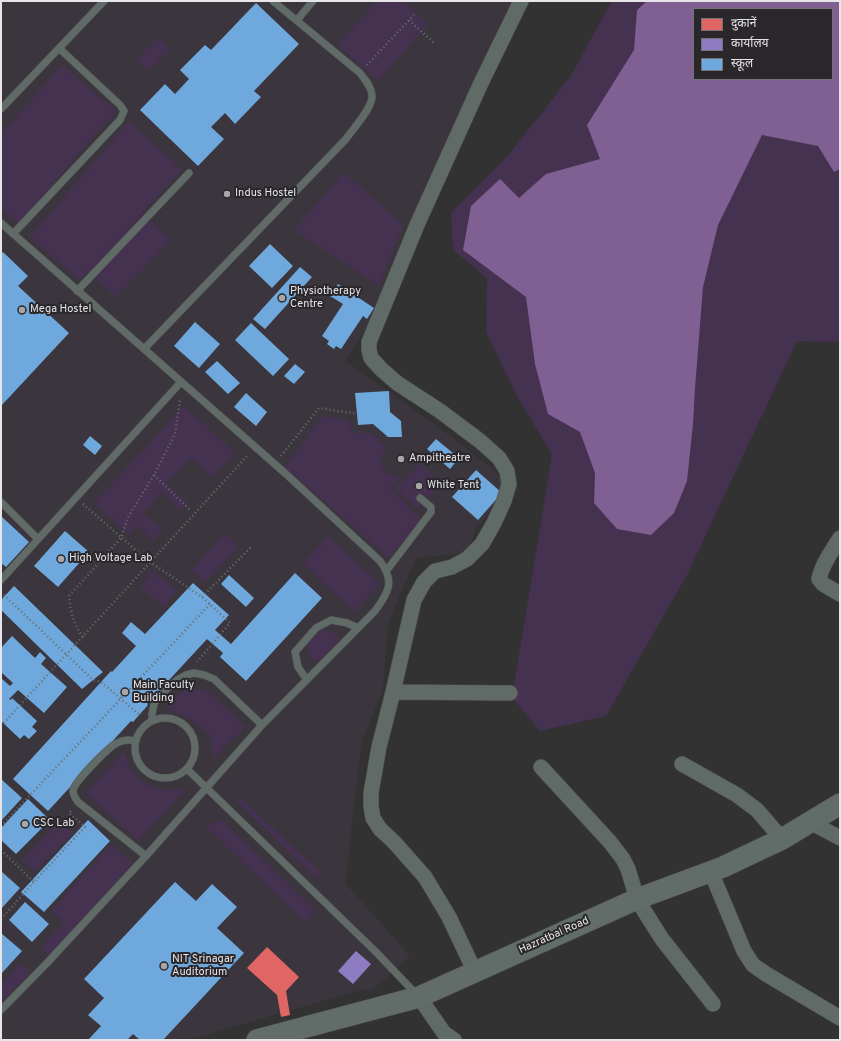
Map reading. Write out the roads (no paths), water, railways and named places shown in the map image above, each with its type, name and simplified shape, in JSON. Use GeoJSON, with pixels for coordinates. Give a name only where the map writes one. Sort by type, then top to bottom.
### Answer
{"type":"FeatureCollection","features":[{"type":"Feature","properties":{"kind":"main road","name":"Hazratbal Road"},"geometry":{"type":"LineString","coordinates":[[257,1040],[419,997],[637,899],[711,872],[782,839],[840,804]]}},
{"type":"Feature","properties":{"kind":"street"},"geometry":{"type":"LineString","coordinates":[[475,972],[449,917],[425,878],[394,842],[380,829],[373,818],[371,806],[374,772],[414,600],[424,582],[435,571],[452,567],[467,559],[482,544],[494,523],[504,500],[509,484],[507,471],[499,458],[480,441],[440,411],[397,383],[381,369],[371,358],[369,350],[370,342],[417,225],[481,83],[521,1]]}},
{"type":"Feature","properties":{"kind":"street"},"geometry":{"type":"LineString","coordinates":[[840,538],[820,572],[820,579],[823,584],[840,594]]}},
{"type":"Feature","properties":{"kind":"street"},"geometry":{"type":"LineString","coordinates":[[393,692],[510,693]]}},
{"type":"Feature","properties":{"kind":"street"},"geometry":{"type":"LineString","coordinates":[[682,764],[737,795],[757,810],[782,839]]}},
{"type":"Feature","properties":{"kind":"street"},"geometry":{"type":"LineString","coordinates":[[541,767],[610,842],[623,859],[628,869],[637,899],[662,939],[713,1004]]}},
{"type":"Feature","properties":{"kind":"street"},"geometry":{"type":"LineString","coordinates":[[810,822],[840,838]]}},
{"type":"Feature","properties":{"kind":"street"},"geometry":{"type":"LineString","coordinates":[[711,872],[744,951],[753,965],[840,1018]]}},
{"type":"Feature","properties":{"kind":"street"},"geometry":{"type":"LineString","coordinates":[[419,997],[444,1033],[454,1040]]}},
{"type":"Feature","properties":{"kind":"lane"},"geometry":{"type":"LineString","coordinates":[[1,109],[60,49],[104,1]]}},
{"type":"Feature","properties":{"kind":"lane"},"geometry":{"type":"LineString","coordinates":[[144,349],[346,139],[370,105],[372,96],[369,85],[360,73],[273,1]]}},
{"type":"Feature","properties":{"kind":"lane"},"geometry":{"type":"LineString","coordinates":[[297,20],[313,1]]}},
{"type":"Feature","properties":{"kind":"lane"},"geometry":{"type":"LineString","coordinates":[[13,234],[120,120],[124,111],[120,105],[60,49]]}},
{"type":"Feature","properties":{"kind":"lane"},"geometry":{"type":"LineString","coordinates":[[77,291],[189,172]]}},
{"type":"Feature","properties":{"kind":"lane"},"geometry":{"type":"LineString","coordinates":[[1,224],[274,464],[380,561],[387,570],[390,584],[385,597],[376,611],[262,725],[146,856],[48,963],[1,1010]]}},
{"type":"Feature","properties":{"kind":"lane"},"geometry":{"type":"LineString","coordinates":[[1,580],[181,382]]}},
{"type":"Feature","properties":{"kind":"lane"},"geometry":{"type":"LineString","coordinates":[[387,570],[431,512],[431,507],[420,498]]}},
{"type":"Feature","properties":{"kind":"lane"},"geometry":{"type":"LineString","coordinates":[[1,502],[38,539]]}},
{"type":"Feature","properties":{"kind":"lane"},"geometry":{"type":"LineString","coordinates":[[306,680],[298,667],[295,652],[316,628],[331,620],[347,623],[358,628]]}},
{"type":"Feature","properties":{"kind":"lane"},"geometry":{"type":"LineString","coordinates":[[152,721],[154,704],[159,696],[177,680],[194,673],[214,679],[262,725]]}},
{"type":"Feature","properties":{"kind":"lane"},"geometry":{"type":"LineString","coordinates":[[160,718],[173,719],[185,725],[191,731],[194,738],[196,747],[192,763],[181,774],[173,778],[165,779],[148,773],[137,759],[135,750],[139,732],[145,725],[152,721],[160,718]]}},
{"type":"Feature","properties":{"kind":"lane"},"geometry":{"type":"LineString","coordinates":[[136,741],[121,741],[116,743],[99,759],[73,789],[75,798],[78,802],[146,856]]}},
{"type":"Feature","properties":{"kind":"lane"},"geometry":{"type":"LineString","coordinates":[[187,769],[376,952],[419,997]]}},
{"type":"Feature","properties":{"kind":"place","name":"Indus Hostel"},"geometry":{"type":"Point","coordinates":[227,194]}},
{"type":"Feature","properties":{"kind":"place","name":"Physiotherapy Centre"},"geometry":{"type":"Point","coordinates":[282,298]}},
{"type":"Feature","properties":{"kind":"place","name":"Mega Hostel"},"geometry":{"type":"Point","coordinates":[22,310]}},
{"type":"Feature","properties":{"kind":"place","name":"Ampitheatre"},"geometry":{"type":"Point","coordinates":[401,459]}},
{"type":"Feature","properties":{"kind":"place","name":"White Tent"},"geometry":{"type":"Point","coordinates":[419,486]}},
{"type":"Feature","properties":{"kind":"place","name":"High Voltage Lab"},"geometry":{"type":"Point","coordinates":[61,559]}},
{"type":"Feature","properties":{"kind":"place","name":"Main Faculty Building"},"geometry":{"type":"Point","coordinates":[125,692]}},
{"type":"Feature","properties":{"kind":"place","name":"CSC Lab"},"geometry":{"type":"Point","coordinates":[25,824]}},
{"type":"Feature","properties":{"kind":"place","name":"NIT Srinagar Auditorium"},"geometry":{"type":"Point","coordinates":[164,966]}}]}
